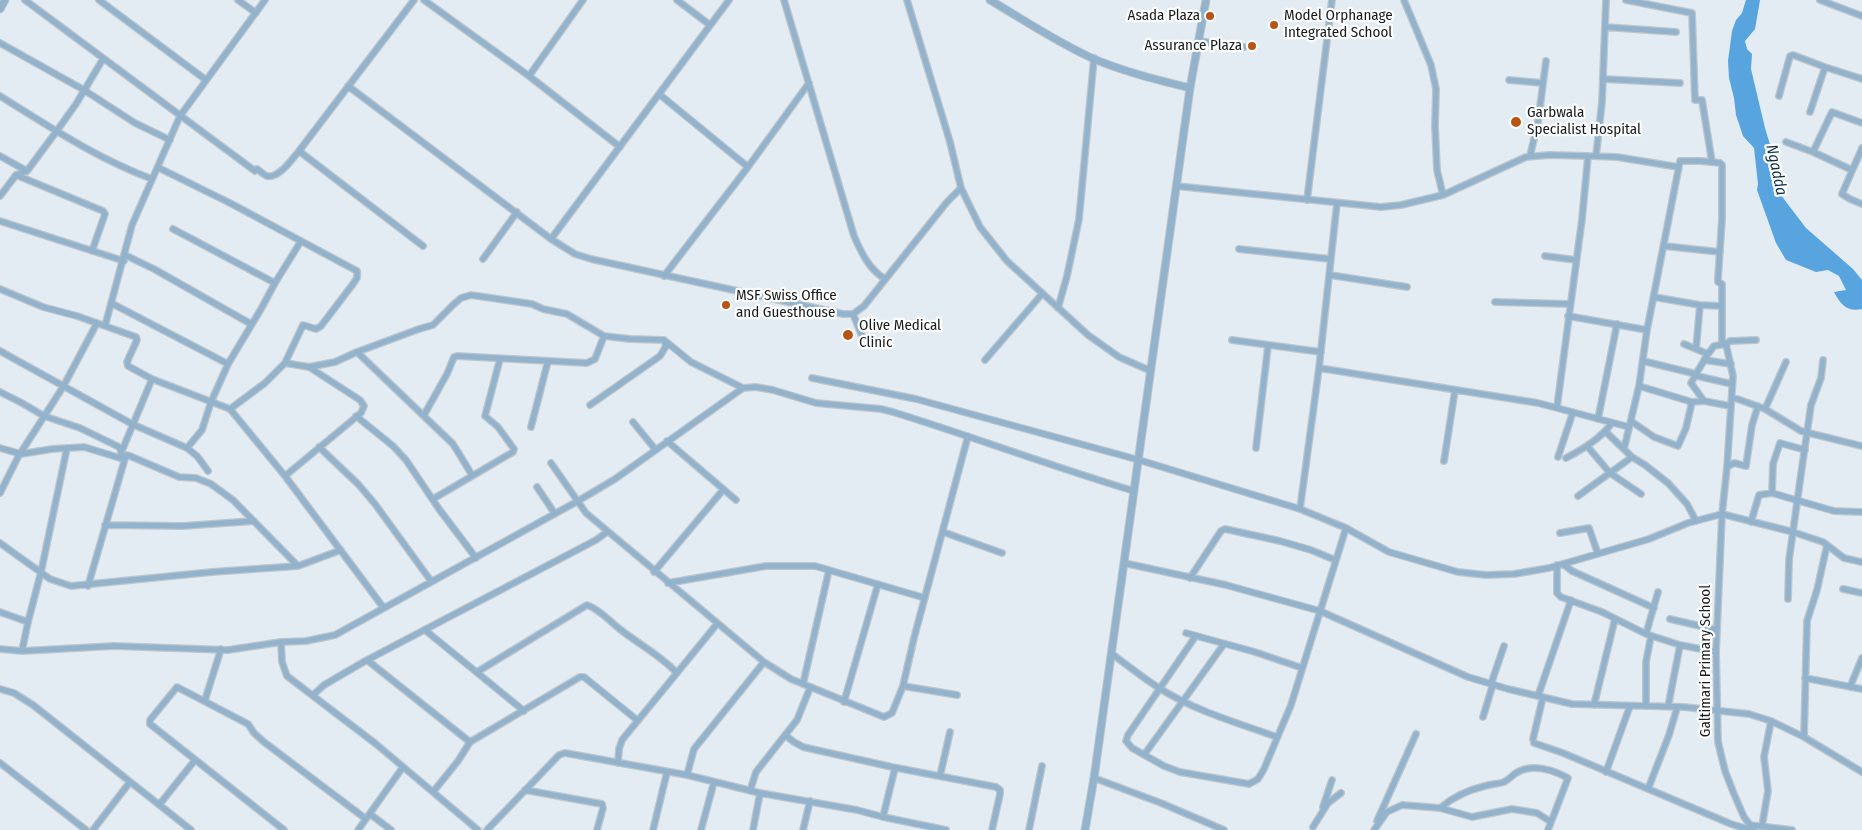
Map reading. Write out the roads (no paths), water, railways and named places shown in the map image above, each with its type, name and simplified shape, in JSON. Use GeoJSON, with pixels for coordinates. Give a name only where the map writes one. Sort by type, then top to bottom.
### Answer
{"type":"FeatureCollection","features":[{"type":"Feature","properties":{"kind":"street"},"geometry":{"type":"LineString","coordinates":[[0,8],[5,0]]}},
{"type":"Feature","properties":{"kind":"street"},"geometry":{"type":"LineString","coordinates":[[25,0],[255,171],[257,169],[268,176],[273,176],[282,171],[299,151],[414,0]]}},
{"type":"Feature","properties":{"kind":"street"},"geometry":{"type":"LineString","coordinates":[[99,0],[206,80]]}},
{"type":"Feature","properties":{"kind":"street"},"geometry":{"type":"LineString","coordinates":[[238,0],[256,13]]}},
{"type":"Feature","properties":{"kind":"street"},"geometry":{"type":"LineString","coordinates":[[105,326],[132,225],[152,179],[159,168],[180,116],[266,0]]}},
{"type":"Feature","properties":{"kind":"street"},"geometry":{"type":"LineString","coordinates":[[424,0],[529,76],[620,147]]}},
{"type":"Feature","properties":{"kind":"street"},"geometry":{"type":"LineString","coordinates":[[529,76],[584,0]]}},
{"type":"Feature","properties":{"kind":"street"},"geometry":{"type":"LineString","coordinates":[[677,0],[710,25]]}},
{"type":"Feature","properties":{"kind":"street"},"geometry":{"type":"LineString","coordinates":[[551,239],[729,0]]}},
{"type":"Feature","properties":{"kind":"street"},"geometry":{"type":"LineString","coordinates":[[784,0],[854,236],[863,257],[876,273],[885,279]]}},
{"type":"Feature","properties":{"kind":"street"},"geometry":{"type":"LineString","coordinates":[[907,0],[950,142],[961,188],[980,227],[1007,261],[1088,335],[1119,357],[1151,371]]}},
{"type":"Feature","properties":{"kind":"street"},"geometry":{"type":"LineString","coordinates":[[990,0],[1094,58],[1154,79],[1190,88]]}},
{"type":"Feature","properties":{"kind":"street"},"geometry":{"type":"LineString","coordinates":[[1085,830],[1112,654],[1190,88],[1206,0]]}},
{"type":"Feature","properties":{"kind":"street"},"geometry":{"type":"LineString","coordinates":[[1307,200],[1332,0]]}},
{"type":"Feature","properties":{"kind":"street"},"geometry":{"type":"LineString","coordinates":[[1404,0],[1431,65],[1436,89],[1437,170],[1443,195]]}},
{"type":"Feature","properties":{"kind":"street"},"geometry":{"type":"LineString","coordinates":[[1596,156],[1603,79],[1606,0]]}},
{"type":"Feature","properties":{"kind":"street"},"geometry":{"type":"LineString","coordinates":[[1624,449],[1639,386],[1647,330],[1678,167],[1680,161],[1712,162],[1702,100],[1695,100],[1692,13],[1626,0]]}},
{"type":"Feature","properties":{"kind":"street"},"geometry":{"type":"LineString","coordinates":[[1820,0],[1862,16]]}},
{"type":"Feature","properties":{"kind":"street"},"geometry":{"type":"LineString","coordinates":[[1605,27],[1676,32]]}},
{"type":"Feature","properties":{"kind":"street"},"geometry":{"type":"LineString","coordinates":[[1199,41],[1244,47]]}},
{"type":"Feature","properties":{"kind":"street"},"geometry":{"type":"LineString","coordinates":[[0,43],[84,90],[135,123],[170,140]]}},
{"type":"Feature","properties":{"kind":"street"},"geometry":{"type":"LineString","coordinates":[[1779,96],[1790,56],[1794,55],[1862,79]]}},
{"type":"Feature","properties":{"kind":"street"},"geometry":{"type":"LineString","coordinates":[[1058,308],[1079,219],[1094,58]]}},
{"type":"Feature","properties":{"kind":"street"},"geometry":{"type":"LineString","coordinates":[[0,196],[16,175],[26,171],[56,132],[103,59]]}},
{"type":"Feature","properties":{"kind":"street"},"geometry":{"type":"LineString","coordinates":[[1530,156],[1538,122],[1546,61]]}},
{"type":"Feature","properties":{"kind":"street"},"geometry":{"type":"LineString","coordinates":[[1810,112],[1825,67]]}},
{"type":"Feature","properties":{"kind":"street"},"geometry":{"type":"LineString","coordinates":[[1603,79],[1680,83]]}},
{"type":"Feature","properties":{"kind":"street"},"geometry":{"type":"LineString","coordinates":[[1508,80],[1542,83]]}},
{"type":"Feature","properties":{"kind":"street"},"geometry":{"type":"LineString","coordinates":[[664,276],[748,167],[809,83]]}},
{"type":"Feature","properties":{"kind":"street"},"geometry":{"type":"LineString","coordinates":[[348,86],[551,239],[575,254],[664,276],[842,314],[853,314],[864,306],[947,202],[961,188]]}},
{"type":"Feature","properties":{"kind":"street"},"geometry":{"type":"LineString","coordinates":[[659,94],[748,167]]}},
{"type":"Feature","properties":{"kind":"street"},"geometry":{"type":"LineString","coordinates":[[0,96],[56,132],[122,168],[152,179]]}},
{"type":"Feature","properties":{"kind":"street"},"geometry":{"type":"LineString","coordinates":[[1813,152],[1832,112],[1862,123]]}},
{"type":"Feature","properties":{"kind":"street"},"geometry":{"type":"LineString","coordinates":[[1786,142],[1852,170]]}},
{"type":"Feature","properties":{"kind":"street"},"geometry":{"type":"LineString","coordinates":[[1862,148],[1842,194],[1850,200],[1862,204]]}},
{"type":"Feature","properties":{"kind":"street"},"geometry":{"type":"LineString","coordinates":[[299,151],[423,246]]}},
{"type":"Feature","properties":{"kind":"street"},"geometry":{"type":"LineString","coordinates":[[1176,186],[1337,203],[1388,206],[1401,205],[1443,195],[1530,156],[1549,154],[1616,157],[1678,167]]}},
{"type":"Feature","properties":{"kind":"street"},"geometry":{"type":"LineString","coordinates":[[0,156],[26,171]]}},
{"type":"Feature","properties":{"kind":"street"},"geometry":{"type":"LineString","coordinates":[[1557,407],[1564,365],[1568,316],[1582,219],[1588,156]]}},
{"type":"Feature","properties":{"kind":"street","name":"Galtimari Primary School"},"geometry":{"type":"LineString","coordinates":[[1712,162],[1722,165],[1722,219],[1718,282],[1722,284],[1722,342],[1726,344],[1731,364],[1732,384],[1730,440],[1722,514],[1716,652],[1716,710],[1718,742],[1725,771],[1734,794],[1752,828]]}},
{"type":"Feature","properties":{"kind":"street"},"geometry":{"type":"LineString","coordinates":[[159,168],[230,203],[357,271],[357,278],[321,326],[316,329],[303,325],[285,363],[265,382],[230,409]]}},
{"type":"Feature","properties":{"kind":"street"},"geometry":{"type":"LineString","coordinates":[[16,175],[103,211],[105,214],[104,218],[92,251]]}},
{"type":"Feature","properties":{"kind":"street"},"geometry":{"type":"LineString","coordinates":[[1300,509],[1319,368],[1337,203]]}},
{"type":"Feature","properties":{"kind":"street"},"geometry":{"type":"LineString","coordinates":[[483,259],[517,212]]}},
{"type":"Feature","properties":{"kind":"street"},"geometry":{"type":"LineString","coordinates":[[0,221],[92,251],[124,258],[154,268],[251,324]]}},
{"type":"Feature","properties":{"kind":"street"},"geometry":{"type":"LineString","coordinates":[[174,229],[275,282]]}},
{"type":"Feature","properties":{"kind":"street"},"geometry":{"type":"LineString","coordinates":[[187,448],[202,430],[211,402],[228,364],[301,241]]}},
{"type":"Feature","properties":{"kind":"street"},"geometry":{"type":"LineString","coordinates":[[1664,246],[1720,252]]}},
{"type":"Feature","properties":{"kind":"street"},"geometry":{"type":"LineString","coordinates":[[1239,249],[1330,259]]}},
{"type":"Feature","properties":{"kind":"street"},"geometry":{"type":"LineString","coordinates":[[1545,256],[1576,260]]}},
{"type":"Feature","properties":{"kind":"street"},"geometry":{"type":"LineString","coordinates":[[1330,275],[1407,287]]}},
{"type":"Feature","properties":{"kind":"street"},"geometry":{"type":"LineString","coordinates":[[0,289],[43,307],[136,337],[137,340],[127,362],[128,366],[152,379],[230,409],[285,476],[384,607]]}},
{"type":"Feature","properties":{"kind":"street"},"geometry":{"type":"LineString","coordinates":[[985,360],[1042,294]]}},
{"type":"Feature","properties":{"kind":"street"},"geometry":{"type":"LineString","coordinates":[[285,363],[308,367],[335,362],[419,328],[433,326],[453,305],[462,298],[471,295],[532,304],[543,309],[567,314],[604,336],[664,340],[691,362],[743,388]]}},
{"type":"Feature","properties":{"kind":"street"},"geometry":{"type":"LineString","coordinates":[[1654,297],[1700,305],[1721,306]]}},
{"type":"Feature","properties":{"kind":"street"},"geometry":{"type":"LineString","coordinates":[[1495,302],[1570,304]]}},
{"type":"Feature","properties":{"kind":"street"},"geometry":{"type":"LineString","coordinates":[[111,303],[228,364]]}},
{"type":"Feature","properties":{"kind":"street"},"geometry":{"type":"LineString","coordinates":[[1696,349],[1700,305]]}},
{"type":"Feature","properties":{"kind":"street"},"geometry":{"type":"LineString","coordinates":[[853,314],[862,336]]}},
{"type":"Feature","properties":{"kind":"street"},"geometry":{"type":"LineString","coordinates":[[1568,316],[1647,330]]}},
{"type":"Feature","properties":{"kind":"street"},"geometry":{"type":"LineString","coordinates":[[0,493],[21,454],[63,387],[97,323]]}},
{"type":"Feature","properties":{"kind":"street"},"geometry":{"type":"LineString","coordinates":[[1598,419],[1617,324]]}},
{"type":"Feature","properties":{"kind":"street"},"geometry":{"type":"LineString","coordinates":[[424,415],[447,374],[454,357],[591,362],[595,359],[604,336]]}},
{"type":"Feature","properties":{"kind":"street"},"geometry":{"type":"LineString","coordinates":[[590,405],[660,356],[666,346],[664,340]]}},
{"type":"Feature","properties":{"kind":"street"},"geometry":{"type":"LineString","coordinates":[[1232,340],[1320,352]]}},
{"type":"Feature","properties":{"kind":"street"},"geometry":{"type":"LineString","coordinates":[[1704,401],[1691,382],[1714,346],[1726,344],[1730,341],[1756,340]]}},
{"type":"Feature","properties":{"kind":"street"},"geometry":{"type":"LineString","coordinates":[[1684,344],[1708,354]]}},
{"type":"Feature","properties":{"kind":"street"},"geometry":{"type":"LineString","coordinates":[[1256,448],[1268,346]]}},
{"type":"Feature","properties":{"kind":"street"},"geometry":{"type":"LineString","coordinates":[[0,351],[132,424],[187,448],[197,456],[208,470]]}},
{"type":"Feature","properties":{"kind":"street"},"geometry":{"type":"LineString","coordinates":[[357,352],[453,444],[472,475]]}},
{"type":"Feature","properties":{"kind":"street"},"geometry":{"type":"LineString","coordinates":[[433,499],[513,452],[514,449],[498,427],[485,416],[500,359]]}},
{"type":"Feature","properties":{"kind":"street"},"geometry":{"type":"LineString","coordinates":[[1643,360],[1732,384]]}},
{"type":"Feature","properties":{"kind":"street"},"geometry":{"type":"LineString","coordinates":[[1704,360],[1731,364]]}},
{"type":"Feature","properties":{"kind":"street"},"geometry":{"type":"LineString","coordinates":[[1788,599],[1789,560],[1811,405],[1821,378],[1822,360]]}},
{"type":"Feature","properties":{"kind":"street"},"geometry":{"type":"LineString","coordinates":[[531,427],[548,361]]}},
{"type":"Feature","properties":{"kind":"street"},"geometry":{"type":"LineString","coordinates":[[1727,467],[1734,463],[1746,466],[1752,425],[1786,362]]}},
{"type":"Feature","properties":{"kind":"street"},"geometry":{"type":"LineString","coordinates":[[285,476],[361,413],[364,406],[360,400],[308,367]]}},
{"type":"Feature","properties":{"kind":"street"},"geometry":{"type":"LineString","coordinates":[[1319,368],[1557,407],[1612,423],[1630,424],[1678,446],[1686,428],[1692,402]]}},
{"type":"Feature","properties":{"kind":"street"},"geometry":{"type":"LineString","coordinates":[[812,378],[916,398],[1139,460],[1300,509],[1346,528],[1389,552],[1458,572],[1486,575],[1514,574],[1560,565],[1649,539],[1696,521],[1722,514],[1793,532],[1823,542],[1844,558],[1862,562]]}},
{"type":"Feature","properties":{"kind":"street"},"geometry":{"type":"LineString","coordinates":[[88,586],[122,454],[132,424],[141,408],[152,379]]}},
{"type":"Feature","properties":{"kind":"street"},"geometry":{"type":"LineString","coordinates":[[1639,386],[1692,402],[1704,401],[1730,406]]}},
{"type":"Feature","properties":{"kind":"street"},"geometry":{"type":"LineString","coordinates":[[0,649],[22,651],[114,646],[221,649],[306,641],[334,634],[578,502],[615,479],[743,388],[756,387],[772,390],[816,403],[881,409],[1134,491]]}},
{"type":"Feature","properties":{"kind":"street"},"geometry":{"type":"LineString","coordinates":[[1444,461],[1455,390]]}},
{"type":"Feature","properties":{"kind":"street"},"geometry":{"type":"LineString","coordinates":[[0,392],[44,416],[80,428],[119,447],[122,454]]}},
{"type":"Feature","properties":{"kind":"street"},"geometry":{"type":"LineString","coordinates":[[1732,397],[1762,408],[1801,431],[1862,446]]}},
{"type":"Feature","properties":{"kind":"street"},"geometry":{"type":"LineString","coordinates":[[1558,457],[1574,412]]}},
{"type":"Feature","properties":{"kind":"street"},"geometry":{"type":"LineString","coordinates":[[356,416],[393,446],[406,460],[476,558]]}},
{"type":"Feature","properties":{"kind":"street"},"geometry":{"type":"LineString","coordinates":[[634,422],[655,449]]}},
{"type":"Feature","properties":{"kind":"street"},"geometry":{"type":"LineString","coordinates":[[1566,458],[1606,432],[1612,423]]}},
{"type":"Feature","properties":{"kind":"street"},"geometry":{"type":"LineString","coordinates":[[1606,432],[1632,457],[1668,483],[1687,504],[1696,521]]}},
{"type":"Feature","properties":{"kind":"street"},"geometry":{"type":"LineString","coordinates":[[551,463],[586,513],[654,572],[764,662],[791,680],[844,702],[888,717],[892,713],[903,686],[968,436]]}},
{"type":"Feature","properties":{"kind":"street"},"geometry":{"type":"LineString","coordinates":[[667,441],[736,500]]}},
{"type":"Feature","properties":{"kind":"street"},"geometry":{"type":"LineString","coordinates":[[1772,493],[1773,464],[1780,443],[1805,450]]}},
{"type":"Feature","properties":{"kind":"street"},"geometry":{"type":"LineString","coordinates":[[1587,446],[1610,474],[1641,494]]}},
{"type":"Feature","properties":{"kind":"street"},"geometry":{"type":"LineString","coordinates":[[0,448],[21,454],[84,447],[122,454],[179,477],[196,478],[211,484],[233,500],[298,566]]}},
{"type":"Feature","properties":{"kind":"street"},"geometry":{"type":"LineString","coordinates":[[319,447],[358,484],[375,504],[431,581]]}},
{"type":"Feature","properties":{"kind":"street"},"geometry":{"type":"LineString","coordinates":[[22,651],[67,448]]}},
{"type":"Feature","properties":{"kind":"street"},"geometry":{"type":"LineString","coordinates":[[1578,496],[1632,457]]}},
{"type":"Feature","properties":{"kind":"street"},"geometry":{"type":"LineString","coordinates":[[537,487],[555,514]]}},
{"type":"Feature","properties":{"kind":"street"},"geometry":{"type":"LineString","coordinates":[[654,572],[724,490]]}},
{"type":"Feature","properties":{"kind":"street"},"geometry":{"type":"LineString","coordinates":[[1751,522],[1759,495],[1772,493],[1834,510],[1862,512]]}},
{"type":"Feature","properties":{"kind":"street"},"geometry":{"type":"LineString","coordinates":[[105,525],[183,526],[254,521]]}},
{"type":"Feature","properties":{"kind":"street"},"geometry":{"type":"LineString","coordinates":[[1195,637],[1128,735],[1126,742],[1144,755],[1180,772],[1249,784],[1258,778],[1272,754],[1290,705],[1346,528]]}},
{"type":"Feature","properties":{"kind":"street"},"geometry":{"type":"LineString","coordinates":[[1560,533],[1589,528],[1598,554]]}},
{"type":"Feature","properties":{"kind":"street"},"geometry":{"type":"LineString","coordinates":[[1190,578],[1221,531],[1225,529],[1287,543],[1335,560]]}},
{"type":"Feature","properties":{"kind":"street"},"geometry":{"type":"LineString","coordinates":[[313,695],[324,685],[367,660],[596,540],[607,532]]}},
{"type":"Feature","properties":{"kind":"street"},"geometry":{"type":"LineString","coordinates":[[943,532],[1002,553]]}},
{"type":"Feature","properties":{"kind":"street"},"geometry":{"type":"LineString","coordinates":[[0,543],[50,579],[71,586],[88,586],[212,572],[298,566],[341,550]]}},
{"type":"Feature","properties":{"kind":"street"},"geometry":{"type":"LineString","coordinates":[[1804,737],[1807,621],[1817,590],[1826,545]]}},
{"type":"Feature","properties":{"kind":"street"},"geometry":{"type":"LineString","coordinates":[[1124,562],[1226,585],[1320,611],[1468,677],[1572,704],[1668,707],[1749,714],[1771,721],[1804,737],[1862,772]]}},
{"type":"Feature","properties":{"kind":"street"},"geometry":{"type":"LineString","coordinates":[[1560,565],[1557,593],[1561,597],[1615,618],[1648,635],[1680,645],[1716,652]]}},
{"type":"Feature","properties":{"kind":"street"},"geometry":{"type":"LineString","coordinates":[[1560,565],[1654,608]]}},
{"type":"Feature","properties":{"kind":"street"},"geometry":{"type":"LineString","coordinates":[[668,583],[766,566],[815,566],[925,598]]}},
{"type":"Feature","properties":{"kind":"street"},"geometry":{"type":"LineString","coordinates":[[803,684],[829,570]]}},
{"type":"Feature","properties":{"kind":"street"},"geometry":{"type":"LineString","coordinates":[[844,702],[878,584]]}},
{"type":"Feature","properties":{"kind":"street"},"geometry":{"type":"LineString","coordinates":[[1843,588],[1862,593]]}},
{"type":"Feature","properties":{"kind":"street"},"geometry":{"type":"LineString","coordinates":[[1646,706],[1648,635],[1658,592]]}},
{"type":"Feature","properties":{"kind":"street"},"geometry":{"type":"LineString","coordinates":[[1571,600],[1541,696],[1533,741],[1648,789],[1730,827],[1752,828],[1762,826],[1792,830]]}},
{"type":"Feature","properties":{"kind":"street"},"geometry":{"type":"LineString","coordinates":[[477,672],[587,605],[595,608],[622,631],[668,663],[677,673]]}},
{"type":"Feature","properties":{"kind":"street"},"geometry":{"type":"LineString","coordinates":[[0,612],[28,622]]}},
{"type":"Feature","properties":{"kind":"street"},"geometry":{"type":"LineString","coordinates":[[1594,705],[1615,618]]}},
{"type":"Feature","properties":{"kind":"street"},"geometry":{"type":"LineString","coordinates":[[1670,619],[1717,630]]}},
{"type":"Feature","properties":{"kind":"street"},"geometry":{"type":"LineString","coordinates":[[618,763],[618,749],[622,740],[717,624]]}},
{"type":"Feature","properties":{"kind":"street"},"geometry":{"type":"LineString","coordinates":[[425,630],[524,711]]}},
{"type":"Feature","properties":{"kind":"street"},"geometry":{"type":"LineString","coordinates":[[1186,633],[1255,652],[1302,668]]}},
{"type":"Feature","properties":{"kind":"street"},"geometry":{"type":"LineString","coordinates":[[281,642],[282,662],[287,676],[403,767],[478,830]]}},
{"type":"Feature","properties":{"kind":"street"},"geometry":{"type":"LineString","coordinates":[[1144,755],[1224,644]]}},
{"type":"Feature","properties":{"kind":"street"},"geometry":{"type":"LineString","coordinates":[[1668,707],[1680,645]]}},
{"type":"Feature","properties":{"kind":"street"},"geometry":{"type":"LineString","coordinates":[[1483,717],[1504,646]]}},
{"type":"Feature","properties":{"kind":"street"},"geometry":{"type":"LineString","coordinates":[[205,700],[221,649]]}},
{"type":"Feature","properties":{"kind":"street"},"geometry":{"type":"LineString","coordinates":[[1112,654],[1159,688],[1183,701],[1277,737]]}},
{"type":"Feature","properties":{"kind":"street"},"geometry":{"type":"LineString","coordinates":[[1850,688],[1862,658]]}},
{"type":"Feature","properties":{"kind":"street"},"geometry":{"type":"LineString","coordinates":[[367,660],[470,742]]}},
{"type":"Feature","properties":{"kind":"street"},"geometry":{"type":"LineString","coordinates":[[687,775],[694,748],[764,662]]}},
{"type":"Feature","properties":{"kind":"street"},"geometry":{"type":"LineString","coordinates":[[433,792],[458,761],[470,742],[580,677],[584,678],[637,720]]}},
{"type":"Feature","properties":{"kind":"street"},"geometry":{"type":"LineString","coordinates":[[1805,678],[1862,689]]}},
{"type":"Feature","properties":{"kind":"street"},"geometry":{"type":"LineString","coordinates":[[903,686],[957,695]]}},
{"type":"Feature","properties":{"kind":"street"},"geometry":{"type":"LineString","coordinates":[[284,830],[150,724],[150,720],[177,687],[248,724],[264,742],[366,820]]}},
{"type":"Feature","properties":{"kind":"street"},"geometry":{"type":"LineString","coordinates":[[750,791],[756,772],[797,720],[810,688]]}},
{"type":"Feature","properties":{"kind":"street"},"geometry":{"type":"LineString","coordinates":[[0,689],[14,693],[33,705],[191,830]]}},
{"type":"Feature","properties":{"kind":"street"},"geometry":{"type":"LineString","coordinates":[[1606,772],[1630,706]]}},
{"type":"Feature","properties":{"kind":"street"},"geometry":{"type":"LineString","coordinates":[[1648,789],[1669,735],[1677,708]]}},
{"type":"Feature","properties":{"kind":"street"},"geometry":{"type":"LineString","coordinates":[[1762,826],[1768,791],[1764,758],[1771,721]]}},
{"type":"Feature","properties":{"kind":"street"},"geometry":{"type":"LineString","coordinates":[[940,776],[950,732]]}},
{"type":"Feature","properties":{"kind":"street"},"geometry":{"type":"LineString","coordinates":[[1374,830],[1416,734]]}},
{"type":"Feature","properties":{"kind":"street"},"geometry":{"type":"LineString","coordinates":[[785,735],[804,747],[895,768],[996,787],[1000,790],[992,830]]}},
{"type":"Feature","properties":{"kind":"street"},"geometry":{"type":"LineString","coordinates":[[487,830],[559,755],[565,753],[687,775],[750,791],[857,810],[946,830]]}},
{"type":"Feature","properties":{"kind":"street"},"geometry":{"type":"LineString","coordinates":[[159,805],[195,760]]}},
{"type":"Feature","properties":{"kind":"street"},"geometry":{"type":"LineString","coordinates":[[0,763],[86,830]]}},
{"type":"Feature","properties":{"kind":"street"},"geometry":{"type":"LineString","coordinates":[[1029,830],[1042,766]]}},
{"type":"Feature","properties":{"kind":"street"},"geometry":{"type":"LineString","coordinates":[[358,830],[403,767]]}},
{"type":"Feature","properties":{"kind":"street"},"geometry":{"type":"LineString","coordinates":[[883,817],[895,768]]}},
{"type":"Feature","properties":{"kind":"street"},"geometry":{"type":"LineString","coordinates":[[1440,808],[1460,795],[1486,785],[1505,782],[1517,772],[1543,768],[1568,778],[1548,830]]}},
{"type":"Feature","properties":{"kind":"street"},"geometry":{"type":"LineString","coordinates":[[653,830],[667,772]]}},
{"type":"Feature","properties":{"kind":"street"},"geometry":{"type":"LineString","coordinates":[[1094,778],[1161,803],[1224,830]]}},
{"type":"Feature","properties":{"kind":"street"},"geometry":{"type":"LineString","coordinates":[[1313,827],[1320,814],[1332,780]]}},
{"type":"Feature","properties":{"kind":"street"},"geometry":{"type":"LineString","coordinates":[[93,830],[130,782]]}},
{"type":"Feature","properties":{"kind":"street"},"geometry":{"type":"LineString","coordinates":[[701,830],[714,782]]}},
{"type":"Feature","properties":{"kind":"street"},"geometry":{"type":"LineString","coordinates":[[525,790],[602,804],[603,808],[597,830]]}},
{"type":"Feature","properties":{"kind":"street"},"geometry":{"type":"LineString","coordinates":[[1320,814],[1334,797],[1341,792]]}},
{"type":"Feature","properties":{"kind":"street"},"geometry":{"type":"LineString","coordinates":[[753,830],[760,793]]}},
{"type":"Feature","properties":{"kind":"street"},"geometry":{"type":"LineString","coordinates":[[803,830],[810,801]]}},
{"type":"Feature","properties":{"kind":"street"},"geometry":{"type":"LineString","coordinates":[[1374,830],[1387,812],[1402,805],[1440,808],[1472,817],[1512,809],[1537,813],[1551,822]]}},
{"type":"Feature","properties":{"kind":"street"},"geometry":{"type":"LineString","coordinates":[[370,814],[391,830]]}},
{"type":"Feature","properties":{"kind":"water"},"geometry":{"type":"Polygon","coordinates":[[[1746,0],[1760,0],[1755,29],[1745,41],[1747,49],[1752,54],[1751,69],[1771,148],[1772,173],[1777,190],[1806,228],[1853,269],[1862,280],[1862,309],[1848,308],[1839,301],[1834,292],[1846,290],[1839,276],[1828,270],[1816,272],[1786,260],[1776,243],[1757,190],[1754,148],[1743,136],[1736,115],[1729,78],[1728,61],[1732,31],[1736,20],[1742,13],[1746,0]]]}},
{"type":"Feature","properties":{"kind":"place","name":"Asada Plaza"},"geometry":{"type":"Point","coordinates":[1210,16]}},
{"type":"Feature","properties":{"kind":"place","name":"Model Orphanage Integrated School"},"geometry":{"type":"Point","coordinates":[1274,25]}},
{"type":"Feature","properties":{"kind":"place","name":"Assurance Plaza"},"geometry":{"type":"Point","coordinates":[1252,46]}},
{"type":"Feature","properties":{"kind":"place","name":"Garbwala Specialist Hospital"},"geometry":{"type":"Point","coordinates":[1516,122]}},
{"type":"Feature","properties":{"kind":"place","name":"MSF Swiss Office and Guesthouse"},"geometry":{"type":"Point","coordinates":[726,305]}},
{"type":"Feature","properties":{"kind":"place","name":"Olive Medical Clinic"},"geometry":{"type":"Point","coordinates":[848,335]}},
{"type":"Feature","properties":{"kind":"water label","name":"Ngadda"},"geometry":{"type":"Point","coordinates":[1776,170]}}]}
